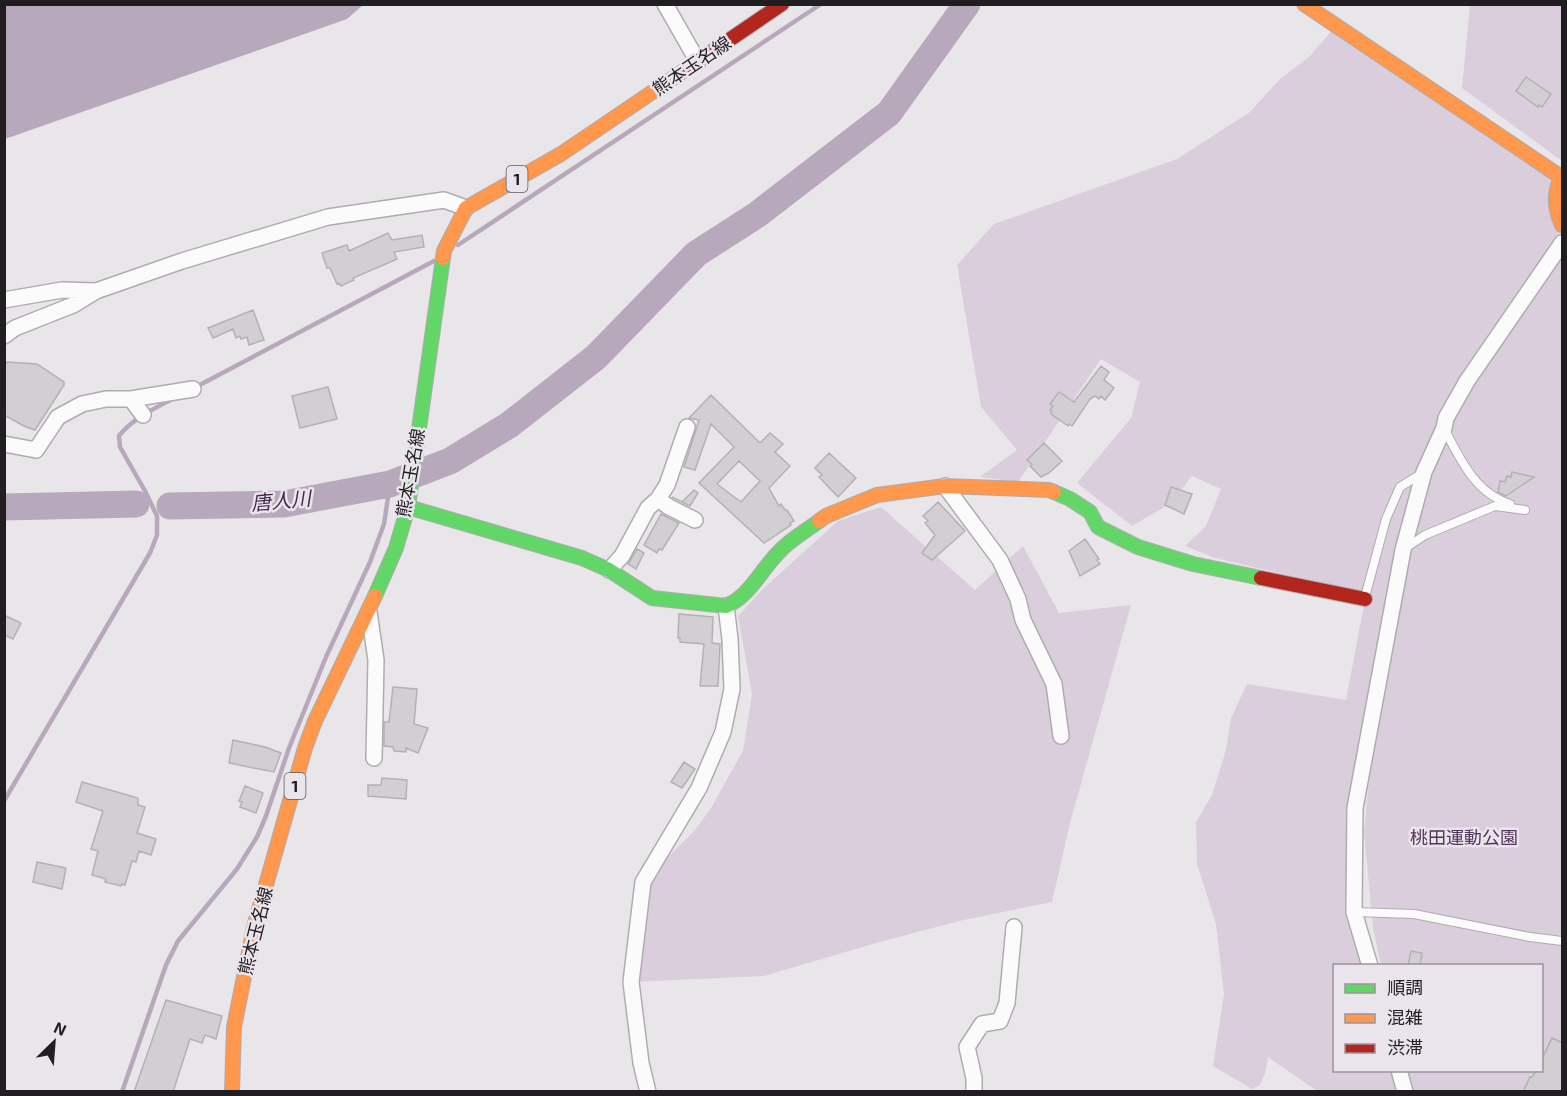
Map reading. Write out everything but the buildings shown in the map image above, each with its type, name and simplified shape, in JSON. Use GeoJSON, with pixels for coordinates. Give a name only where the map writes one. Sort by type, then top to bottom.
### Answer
{"type":"FeatureCollection","features":[{"type":"Feature","properties":{"kind":"street"},"geometry":{"type":"LineString","coordinates":[[665,4],[698,62]]}},
{"type":"Feature","properties":{"kind":"street","name":"熊本玉名線"},"geometry":{"type":"LineString","coordinates":[[232,1092],[234,1027],[254,927],[305,748],[315,721],[396,548],[409,501],[444,251],[466,208],[561,154],[782,4]]}},
{"type":"Feature","properties":{"kind":"street"},"geometry":{"type":"LineString","coordinates":[[1304,4],[1562,176],[1554,196],[1557,216],[1563,225]]}},
{"type":"Feature","properties":{"kind":"street"},"geometry":{"type":"LineString","coordinates":[[4,336],[15,328],[73,306],[96,291],[182,261],[328,217],[444,200],[466,208]]}},
{"type":"Feature","properties":{"kind":"street"},"geometry":{"type":"LineString","coordinates":[[1369,964],[1354,912],[1355,808],[1403,550],[1424,472],[1444,428],[1446,418],[1467,381],[1563,243]]}},
{"type":"Feature","properties":{"kind":"street"},"geometry":{"type":"LineString","coordinates":[[4,300],[62,290],[96,291]]}},
{"type":"Feature","properties":{"kind":"street"},"geometry":{"type":"LineString","coordinates":[[4,444],[36,450],[58,417],[82,404],[105,399],[131,399],[193,388]]}},
{"type":"Feature","properties":{"kind":"street"},"geometry":{"type":"LineString","coordinates":[[131,399],[143,415]]}},
{"type":"Feature","properties":{"kind":"street"},"geometry":{"type":"LineString","coordinates":[[609,570],[622,556],[648,508],[658,499],[667,485],[687,427]]}},
{"type":"Feature","properties":{"kind":"street"},"geometry":{"type":"LineString","coordinates":[[409,501],[582,558],[609,570],[652,598],[726,606],[735,602],[746,592],[779,551],[826,516],[877,495],[945,486],[1049,490],[1070,499],[1090,512],[1098,527],[1138,547],[1193,564],[1365,599]]}},
{"type":"Feature","properties":{"kind":"street"},"geometry":{"type":"LineString","coordinates":[[945,486],[1000,560],[1018,599],[1023,620],[1054,684],[1061,736]]}},
{"type":"Feature","properties":{"kind":"street"},"geometry":{"type":"LineString","coordinates":[[658,499],[695,520]]}},
{"type":"Feature","properties":{"kind":"street"},"geometry":{"type":"LineString","coordinates":[[648,1092],[641,1063],[631,982],[643,882],[699,788],[723,732],[732,689],[726,606]]}},
{"type":"Feature","properties":{"kind":"street"},"geometry":{"type":"LineString","coordinates":[[369,609],[376,660],[374,758]]}},
{"type":"Feature","properties":{"kind":"street"},"geometry":{"type":"LineString","coordinates":[[974,1092],[974,1078],[967,1047],[982,1024],[1000,1021],[1007,1003],[1014,927]]}},
{"type":"Feature","properties":{"kind":"street"},"geometry":{"type":"LineString","coordinates":[[1399,1072],[1405,1092]]}},
{"type":"Feature","properties":{"kind":"lane"},"geometry":{"type":"LineString","coordinates":[[1403,550],[1425,535],[1495,506],[1526,509],[1498,501],[1472,478],[1444,428]]}},
{"type":"Feature","properties":{"kind":"lane"},"geometry":{"type":"LineString","coordinates":[[1365,599],[1386,519],[1400,487],[1424,472]]}},
{"type":"Feature","properties":{"kind":"lane"},"geometry":{"type":"LineString","coordinates":[[1354,912],[1414,914],[1530,937],[1563,941]]}},
{"type":"Feature","properties":{"kind":"green space"},"geometry":{"type":"Polygon","coordinates":[[[1470,5],[1562,5],[1562,161],[1462,88],[1470,5]]]}},
{"type":"Feature","properties":{"kind":"green space","name":"桃田運動公園"},"geometry":{"type":"Polygon","coordinates":[[[1336,26],[1556,173],[1562,229],[1562,1091],[1413,1091],[1407,1072],[1543,1072],[1543,964],[1381,964],[1373,928],[1364,832],[1376,705],[1374,705],[1354,879],[1369,964],[1333,964],[1333,1072],[1397,1072],[1405,1091],[1317,1091],[1268,1057],[1266,1071],[1260,1085],[1252,1089],[1213,1066],[1224,994],[1216,924],[1197,864],[1196,822],[1212,795],[1226,750],[1231,718],[1247,684],[1346,700],[1366,594],[1215,558],[1185,546],[1206,526],[1221,489],[1192,476],[1171,503],[1132,526],[1077,483],[1131,418],[1140,382],[1101,359],[1018,482],[980,477],[1017,450],[981,407],[957,265],[994,224],[1177,159],[1250,112],[1281,78],[1309,57],[1336,26]]]}},
{"type":"Feature","properties":{"kind":"green space"},"geometry":{"type":"Polygon","coordinates":[[[881,507],[975,590],[1023,546],[1059,613],[1131,605],[1070,823],[1052,902],[959,921],[764,976],[631,982],[643,882],[695,830],[711,808],[743,751],[752,694],[738,616],[765,587],[838,521],[881,507]]]}},
{"type":"Feature","properties":{"kind":"shaded area"},"geometry":{"type":"Polygon","coordinates":[[[5,4],[363,5],[347,19],[5,139],[5,4]]]}},
{"type":"Feature","properties":{"kind":"waterway"},"geometry":{"type":"LineString","coordinates":[[458,245],[821,4]]}},
{"type":"Feature","properties":{"kind":"waterway"},"geometry":{"type":"LineString","coordinates":[[170,506],[284,504],[390,484],[450,461],[509,425],[596,357],[696,254],[758,214],[889,113],[967,4]]}},
{"type":"Feature","properties":{"kind":"waterway"},"geometry":{"type":"LineString","coordinates":[[194,388],[434,261]]}},
{"type":"Feature","properties":{"kind":"waterway"},"geometry":{"type":"LineString","coordinates":[[4,801],[150,553],[157,535],[157,516],[120,447],[119,436],[137,419],[174,398]]}},
{"type":"Feature","properties":{"kind":"waterway"},"geometry":{"type":"LineString","coordinates":[[122,1092],[166,965],[178,941],[237,869],[257,837],[289,748],[326,657],[370,562],[384,524],[390,484]]}},
{"type":"Feature","properties":{"kind":"waterway","name":"唐人川"},"geometry":{"type":"LineString","coordinates":[[4,507],[136,504]]}},
{"type":"Feature","properties":{"kind":"traffic: fast"},"geometry":{"type":"LineString","coordinates":[[375,596],[396,548],[408,507],[443,258]]}},
{"type":"Feature","properties":{"kind":"traffic: fast"},"geometry":{"type":"LineString","coordinates":[[1054,492],[1090,512],[1098,527],[1138,547],[1193,564],[1261,578]]}},
{"type":"Feature","properties":{"kind":"traffic: fast"},"geometry":{"type":"LineString","coordinates":[[408,507],[582,558],[609,570],[652,598],[726,606],[748,590],[782,548],[819,521]]}},
{"type":"Feature","properties":{"kind":"traffic: slow"},"geometry":{"type":"LineString","coordinates":[[1304,4],[1561,177]]}},
{"type":"Feature","properties":{"kind":"traffic: slow"},"geometry":{"type":"LineString","coordinates":[[443,258],[444,251],[466,208],[561,154],[682,72]]}},
{"type":"Feature","properties":{"kind":"traffic: slow"},"geometry":{"type":"LineString","coordinates":[[1562,176],[1557,188],[1556,200],[1557,213],[1562,225]]}},
{"type":"Feature","properties":{"kind":"traffic: slow"},"geometry":{"type":"LineString","coordinates":[[819,521],[877,495],[945,486],[1054,492]]}},
{"type":"Feature","properties":{"kind":"traffic: slow"},"geometry":{"type":"LineString","coordinates":[[232,1092],[234,1027],[254,927],[305,748],[315,721],[375,596]]}},
{"type":"Feature","properties":{"kind":"traffic: jam"},"geometry":{"type":"LineString","coordinates":[[682,72],[782,4]]}},
{"type":"Feature","properties":{"kind":"traffic: jam"},"geometry":{"type":"LineString","coordinates":[[1261,578],[1365,599]]}}]}
